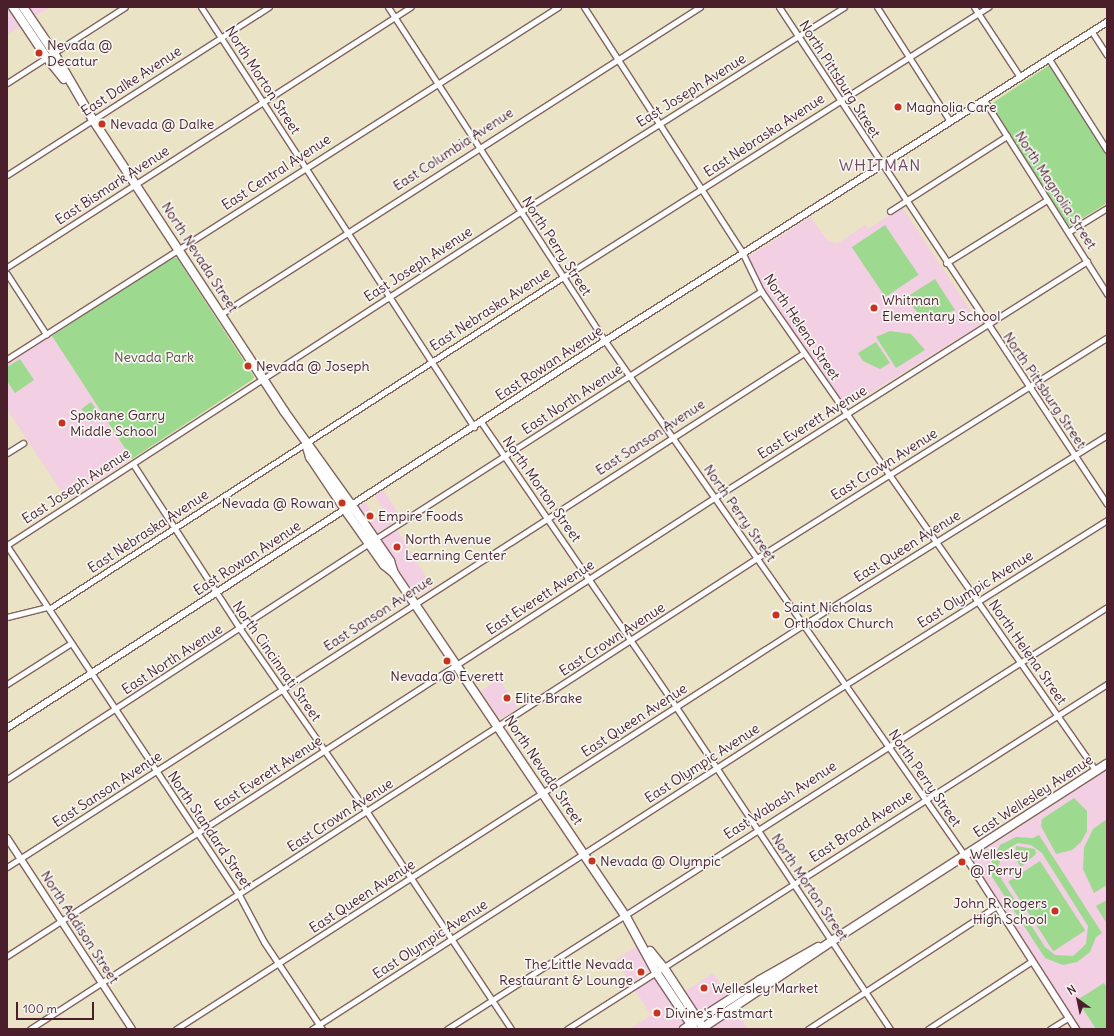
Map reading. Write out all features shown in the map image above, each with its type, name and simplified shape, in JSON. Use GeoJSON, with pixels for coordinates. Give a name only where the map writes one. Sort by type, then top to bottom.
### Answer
{"type":"FeatureCollection","features":[{"type":"Feature","properties":{"kind":"main road","name":"North Nevada Street"},"geometry":{"type":"LineString","coordinates":[[13,7],[47,58],[72,87]]}},
{"type":"Feature","properties":{"kind":"main road","name":"North Nevada Street"},"geometry":{"type":"LineString","coordinates":[[23,7],[54,53],[72,87],[93,120],[305,443],[310,457],[345,510],[372,541]]}},
{"type":"Feature","properties":{"kind":"main road","name":"North Nevada Street"},"geometry":{"type":"LineString","coordinates":[[305,443],[316,453],[352,505],[384,565],[394,574],[415,603],[584,853],[660,970],[692,1026],[703,1029]]}},
{"type":"Feature","properties":{"kind":"main road","name":"East Wellesley Avenue"},"geometry":{"type":"LineString","coordinates":[[703,1029],[832,941],[1107,764]]}},
{"type":"Feature","properties":{"kind":"main road","name":"East Wellesley Avenue"},"geometry":{"type":"LineString","coordinates":[[692,1026],[780,968],[832,941]]}},
{"type":"Feature","properties":{"kind":"street"},"geometry":{"type":"LineString","coordinates":[[7,83],[125,7]]}},
{"type":"Feature","properties":{"kind":"street","name":"North Morton Street"},"geometry":{"type":"LineString","coordinates":[[201,7],[474,426]]}},
{"type":"Feature","properties":{"kind":"street","name":"East Dalke Avenue"},"geometry":{"type":"LineString","coordinates":[[7,175],[268,7]]}},
{"type":"Feature","properties":{"kind":"street","name":"North Perry Street"},"geometry":{"type":"LineString","coordinates":[[388,7],[605,341],[965,856],[1076,1029]]}},
{"type":"Feature","properties":{"kind":"street","name":"East Bismark Avenue"},"geometry":{"type":"LineString","coordinates":[[7,267],[411,7]]}},
{"type":"Feature","properties":{"kind":"street","name":"East Central Avenue"},"geometry":{"type":"LineString","coordinates":[[7,359],[437,82],[558,7]]}},
{"type":"Feature","properties":{"kind":"street","name":"North Helena Street"},"geometry":{"type":"LineString","coordinates":[[584,7],[743,254],[761,292],[1096,771]]}},
{"type":"Feature","properties":{"kind":"street","name":"East Columbia Avenue"},"geometry":{"type":"LineString","coordinates":[[221,314],[478,147],[700,7]]}},
{"type":"Feature","properties":{"kind":"street","name":"North Pittsburg Street"},"geometry":{"type":"LineString","coordinates":[[779,7],[987,326],[1107,504]]}},
{"type":"Feature","properties":{"kind":"street","name":"East Joseph Avenue"},"geometry":{"type":"LineString","coordinates":[[7,546],[389,296],[844,7]]}},
{"type":"Feature","properties":{"kind":"street"},"geometry":{"type":"LineString","coordinates":[[877,7],[950,121]]}},
{"type":"Feature","properties":{"kind":"street"},"geometry":{"type":"LineString","coordinates":[[974,7],[1020,76]]}},
{"type":"Feature","properties":{"kind":"street","name":"East Nebraska Avenue"},"geometry":{"type":"LineString","coordinates":[[7,617],[48,608],[432,362],[563,276],[988,7]]}},
{"type":"Feature","properties":{"kind":"street","name":"East Rowan Avenue"},"geometry":{"type":"LineString","coordinates":[[7,728],[605,341],[1107,22]]}},
{"type":"Feature","properties":{"kind":"street"},"geometry":{"type":"LineString","coordinates":[[1092,32],[1107,55]]}},
{"type":"Feature","properties":{"kind":"street"},"geometry":{"type":"LineString","coordinates":[[1049,59],[1107,150]]}},
{"type":"Feature","properties":{"kind":"street","name":"North Magnolia Street"},"geometry":{"type":"LineString","coordinates":[[984,100],[1107,294]]}},
{"type":"Feature","properties":{"kind":"street"},"geometry":{"type":"LineString","coordinates":[[890,211],[1007,136]]}},
{"type":"Feature","properties":{"kind":"street"},"geometry":{"type":"LineString","coordinates":[[946,263],[1047,200]]}},
{"type":"Feature","properties":{"kind":"street"},"geometry":{"type":"LineString","coordinates":[[1068,232],[1107,208]]}},
{"type":"Feature","properties":{"kind":"street","name":"East Everett Avenue"},"geometry":{"type":"LineString","coordinates":[[7,956],[590,580],[714,498],[987,326],[1087,261]]}},
{"type":"Feature","properties":{"kind":"street"},"geometry":{"type":"LineString","coordinates":[[7,274],[46,334]]}},
{"type":"Feature","properties":{"kind":"street","name":"East North Avenue"},"geometry":{"type":"LineString","coordinates":[[7,779],[240,629],[372,541],[761,292]]}},
{"type":"Feature","properties":{"kind":"street","name":"East Crown Avenue"},"geometry":{"type":"LineString","coordinates":[[30,1029],[757,558],[1107,338]]}},
{"type":"Feature","properties":{"kind":"street","name":"East Sanson Avenue"},"geometry":{"type":"LineString","coordinates":[[7,867],[547,517],[804,353]]}},
{"type":"Feature","properties":{"kind":"street","name":"North Morton Street"},"geometry":{"type":"LineString","coordinates":[[482,422],[676,707],[890,1029]]}},
{"type":"Feature","properties":{"kind":"street","name":"East Queen Avenue"},"geometry":{"type":"LineString","coordinates":[[176,1029],[803,625],[1107,435]]}},
{"type":"Feature","properties":{"kind":"street"},"geometry":{"type":"LineString","coordinates":[[7,453],[22,443]]}},
{"type":"Feature","properties":{"kind":"street","name":"North Cincinnati Street"},"geometry":{"type":"LineString","coordinates":[[133,464],[240,629],[325,751],[511,1029]]}},
{"type":"Feature","properties":{"kind":"street","name":"East Olympic Avenue"},"geometry":{"type":"LineString","coordinates":[[312,1029],[320,1027],[584,853],[845,685],[1107,520]]}},
{"type":"Feature","properties":{"kind":"street","name":"North Standard Street"},"geometry":{"type":"LineString","coordinates":[[7,546],[239,895],[278,964],[320,1027]]}},
{"type":"Feature","properties":{"kind":"street","name":"East Wabash Avenue"},"geometry":{"type":"LineString","coordinates":[[448,1029],[757,829],[1107,607]]}},
{"type":"Feature","properties":{"kind":"street"},"geometry":{"type":"LineString","coordinates":[[7,684],[71,643]]}},
{"type":"Feature","properties":{"kind":"street","name":"East Broad Avenue"},"geometry":{"type":"LineString","coordinates":[[567,1029],[1107,684]]}},
{"type":"Feature","properties":{"kind":"street","name":"North Addison Street"},"geometry":{"type":"LineString","coordinates":[[7,838],[132,1029]]}},
{"type":"Feature","properties":{"kind":"street"},"geometry":{"type":"LineString","coordinates":[[808,1029],[997,906]]}},
{"type":"Feature","properties":{"kind":"street"},"geometry":{"type":"LineString","coordinates":[[928,1029],[1032,961]]}},
{"type":"Feature","properties":{"kind":"street"},"geometry":{"type":"LineString","coordinates":[[1050,1029],[1069,1017]]}},
{"type":"Feature","properties":{"kind":"shaded area"},"geometry":{"type":"Polygon","coordinates":[[[7,7],[10,7],[21,26],[7,35],[7,7]]]}},
{"type":"Feature","properties":{"kind":"shaded area"},"geometry":{"type":"Polygon","coordinates":[[[27,7],[51,7],[34,17],[27,7]]]}},
{"type":"Feature","properties":{"kind":"shaded area","name":"Whitman Elementary School"},"geometry":{"type":"Polygon","coordinates":[[[902,207],[980,325],[846,408],[770,296],[762,290],[748,257],[810,217],[828,241],[838,243],[865,225],[868,229],[902,207]]]}},
{"type":"Feature","properties":{"kind":"shaded area","name":"Spokane Garry Middle School"},"geometry":{"type":"Polygon","coordinates":[[[52,336],[132,459],[67,500],[7,409],[7,363],[52,336]]]}},
{"type":"Feature","properties":{"kind":"shaded area"},"geometry":{"type":"Polygon","coordinates":[[[383,490],[402,518],[376,533],[358,508],[365,502],[379,523],[388,517],[375,496],[383,490]]]}},
{"type":"Feature","properties":{"kind":"shaded area"},"geometry":{"type":"Polygon","coordinates":[[[397,530],[432,587],[418,596],[415,595],[382,544],[382,540],[397,530]]]}},
{"type":"Feature","properties":{"kind":"shaded area"},"geometry":{"type":"Polygon","coordinates":[[[499,679],[518,708],[502,718],[498,717],[481,691],[499,679]]]}},
{"type":"Feature","properties":{"kind":"shaded area","name":"John R. Rogers High School"},"geometry":{"type":"Polygon","coordinates":[[[1107,770],[1107,1029],[1080,1029],[971,859],[1107,770]]]}},
{"type":"Feature","properties":{"kind":"shaded area"},"geometry":{"type":"Polygon","coordinates":[[[638,945],[651,969],[631,984],[615,960],[638,945]]]}},
{"type":"Feature","properties":{"kind":"shaded area"},"geometry":{"type":"Polygon","coordinates":[[[713,973],[729,997],[699,1017],[683,993],[713,973]]]}},
{"type":"Feature","properties":{"kind":"shaded area"},"geometry":{"type":"Polygon","coordinates":[[[656,978],[685,1024],[679,1029],[630,1029],[651,1015],[635,990],[656,978]]]}},
{"type":"Feature","properties":{"kind":"shaded area"},"geometry":{"type":"Polygon","coordinates":[[[736,1010],[748,1029],[709,1029],[710,1028],[736,1010]]]}},
{"type":"Feature","properties":{"kind":"green space"},"geometry":{"type":"Polygon","coordinates":[[[1050,66],[1107,156],[1107,203],[1070,226],[1067,225],[991,104],[1050,66]]]}},
{"type":"Feature","properties":{"kind":"green space"},"geometry":{"type":"Polygon","coordinates":[[[885,225],[919,275],[885,297],[852,247],[885,225]]]}},
{"type":"Feature","properties":{"kind":"green space","name":"Nevada Park"},"geometry":{"type":"Polygon","coordinates":[[[172,257],[177,258],[254,377],[252,380],[132,459],[52,336],[172,257]]]}},
{"type":"Feature","properties":{"kind":"green space"},"geometry":{"type":"Polygon","coordinates":[[[935,279],[955,310],[938,318],[924,316],[917,312],[905,298],[935,279]]]}},
{"type":"Feature","properties":{"kind":"green space"},"geometry":{"type":"Polygon","coordinates":[[[890,331],[911,334],[925,350],[896,368],[876,337],[890,331]]]}},
{"type":"Feature","properties":{"kind":"green space"},"geometry":{"type":"Polygon","coordinates":[[[876,342],[890,363],[880,369],[863,361],[858,353],[876,342]]]}},
{"type":"Feature","properties":{"kind":"green space"},"geometry":{"type":"Polygon","coordinates":[[[20,359],[34,380],[15,393],[7,381],[7,367],[20,359]]]}},
{"type":"Feature","properties":{"kind":"green space"},"geometry":{"type":"Polygon","coordinates":[[[91,402],[101,416],[91,423],[81,409],[91,402]]]}},
{"type":"Feature","properties":{"kind":"green space"},"geometry":{"type":"Polygon","coordinates":[[[1074,798],[1087,811],[1087,831],[1081,842],[1072,850],[1056,854],[1041,826],[1042,819],[1074,798]]]}},
{"type":"Feature","properties":{"kind":"green space"},"geometry":{"type":"Polygon","coordinates":[[[1107,819],[1107,885],[1094,893],[1083,869],[1084,848],[1093,829],[1107,819]]]}},
{"type":"Feature","properties":{"kind":"green space"},"geometry":{"type":"Polygon","coordinates":[[[1039,835],[1102,933],[1096,937],[1090,952],[1077,962],[1063,965],[1045,958],[992,877],[992,860],[1000,845],[1016,837],[1033,838],[1039,835]],[[1018,843],[1006,850],[998,867],[1002,880],[1045,947],[1055,955],[1073,956],[1086,944],[1088,926],[1042,853],[1031,845],[1018,843]]]}},
{"type":"Feature","properties":{"kind":"green space"},"geometry":{"type":"Polygon","coordinates":[[[1016,846],[1035,849],[1036,854],[1021,867],[1015,858],[1016,846]]]}},
{"type":"Feature","properties":{"kind":"green space"},"geometry":{"type":"Polygon","coordinates":[[[1040,861],[1085,931],[1053,951],[1008,882],[1040,861]]]}},
{"type":"Feature","properties":{"kind":"green space"},"geometry":{"type":"Polygon","coordinates":[[[1107,900],[1107,924],[1096,906],[1107,900]]]}},
{"type":"Feature","properties":{"kind":"green space"},"geometry":{"type":"Polygon","coordinates":[[[1104,983],[1107,988],[1107,1029],[1096,1029],[1077,1000],[1104,983]]]}},
{"type":"Feature","properties":{"kind":"place","name":"Nevada @ Decatur"},"geometry":{"type":"Point","coordinates":[39,53]}},
{"type":"Feature","properties":{"kind":"place","name":"Magnolia Care"},"geometry":{"type":"Point","coordinates":[898,107]}},
{"type":"Feature","properties":{"kind":"place","name":"Nevada @ Dalke"},"geometry":{"type":"Point","coordinates":[102,124]}},
{"type":"Feature","properties":{"kind":"place","name":"Whitman Elementary School"},"geometry":{"type":"Point","coordinates":[874,308]}},
{"type":"Feature","properties":{"kind":"place","name":"Nevada @ Joseph"},"geometry":{"type":"Point","coordinates":[248,366]}},
{"type":"Feature","properties":{"kind":"place","name":"Spokane Garry Middle School"},"geometry":{"type":"Point","coordinates":[62,423]}},
{"type":"Feature","properties":{"kind":"place","name":"Nevada @ Rowan"},"geometry":{"type":"Point","coordinates":[342,503]}},
{"type":"Feature","properties":{"kind":"place","name":"Empire Foods"},"geometry":{"type":"Point","coordinates":[370,516]}},
{"type":"Feature","properties":{"kind":"place","name":"North Avenue Learning Center"},"geometry":{"type":"Point","coordinates":[397,547]}},
{"type":"Feature","properties":{"kind":"place","name":"Saint Nicholas Orthodox Church"},"geometry":{"type":"Point","coordinates":[776,615]}},
{"type":"Feature","properties":{"kind":"place","name":"Nevada @ Everett"},"geometry":{"type":"Point","coordinates":[447,661]}},
{"type":"Feature","properties":{"kind":"place","name":"Elite Brake"},"geometry":{"type":"Point","coordinates":[507,698]}},
{"type":"Feature","properties":{"kind":"place","name":"Nevada @ Olympic"},"geometry":{"type":"Point","coordinates":[592,861]}},
{"type":"Feature","properties":{"kind":"place","name":"Wellesley @ Perry"},"geometry":{"type":"Point","coordinates":[962,862]}},
{"type":"Feature","properties":{"kind":"place","name":"John R. Rogers High School"},"geometry":{"type":"Point","coordinates":[1055,911]}},
{"type":"Feature","properties":{"kind":"place","name":"The Little Nevada Restaurant & Lounge"},"geometry":{"type":"Point","coordinates":[641,972]}},
{"type":"Feature","properties":{"kind":"place","name":"Wellesley Market"},"geometry":{"type":"Point","coordinates":[704,988]}},
{"type":"Feature","properties":{"kind":"place","name":"Divine's Fastmart"},"geometry":{"type":"Point","coordinates":[657,1013]}},
{"type":"Feature","properties":{"kind":"district","name":"WHITMAN"},"geometry":{"type":"Point","coordinates":[880,165]}}]}
